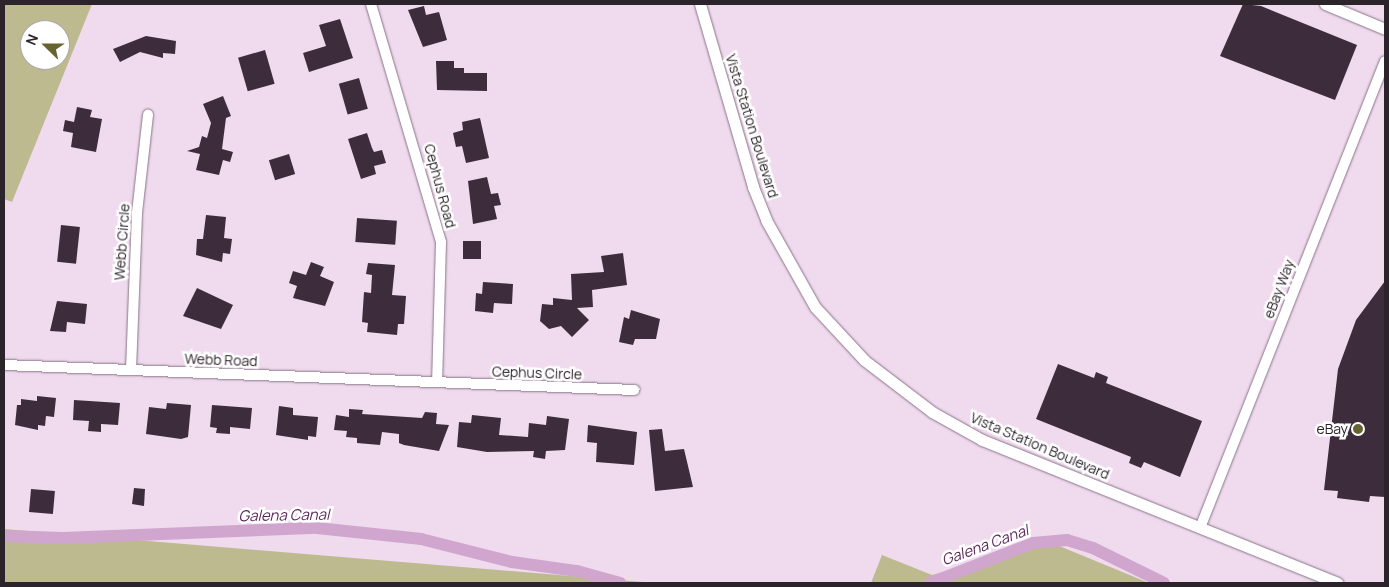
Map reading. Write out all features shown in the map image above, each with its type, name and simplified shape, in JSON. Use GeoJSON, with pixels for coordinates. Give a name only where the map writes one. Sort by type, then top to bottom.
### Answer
{"type":"FeatureCollection","features":[{"type":"Feature","properties":{"kind":"street","name":"Cephus Road"},"geometry":{"type":"LineString","coordinates":[[371,4],[441,242],[437,382]]}},
{"type":"Feature","properties":{"kind":"street","name":"Vista Station Boulevard"},"geometry":{"type":"LineString","coordinates":[[700,4],[753,187],[766,220],[796,278],[840,337],[892,383],[982,440],[1337,583]]}},
{"type":"Feature","properties":{"kind":"street"},"geometry":{"type":"LineString","coordinates":[[1325,4],[1385,29]]}},
{"type":"Feature","properties":{"kind":"street","name":"eBay Way"},"geometry":{"type":"LineString","coordinates":[[1200,528],[1385,61]]}},
{"type":"Feature","properties":{"kind":"street","name":"Webb Circle"},"geometry":{"type":"LineString","coordinates":[[131,370],[137,213],[148,115]]}},
{"type":"Feature","properties":{"kind":"street","name":"Webb Road"},"geometry":{"type":"LineString","coordinates":[[4,365],[437,382]]}},
{"type":"Feature","properties":{"kind":"street","name":"Cephus Circle"},"geometry":{"type":"LineString","coordinates":[[437,382],[635,390]]}},
{"type":"Feature","properties":{"kind":"shaded area"},"geometry":{"type":"Polygon","coordinates":[[[4,4],[92,4],[70,58],[70,20],[20,20],[20,70],[65,70],[12,202],[4,199],[4,4]]]}},
{"type":"Feature","properties":{"kind":"shaded area"},"geometry":{"type":"Polygon","coordinates":[[[4,529],[643,582],[647,583],[4,583],[4,529]]]}},
{"type":"Feature","properties":{"kind":"shaded area"},"geometry":{"type":"Polygon","coordinates":[[[1052,543],[1149,583],[871,583],[882,555],[932,575],[1052,543]]]}},
{"type":"Feature","properties":{"kind":"building"},"geometry":{"type":"Polygon","coordinates":[[[1243,4],[1261,6],[1357,45],[1335,100],[1220,56],[1243,4]]]}},
{"type":"Feature","properties":{"kind":"building"},"geometry":{"type":"Polygon","coordinates":[[[424,6],[426,15],[439,12],[447,40],[423,47],[408,10],[424,6]]]}},
{"type":"Feature","properties":{"kind":"building"},"geometry":{"type":"Polygon","coordinates":[[[340,19],[353,58],[309,72],[303,53],[326,46],[319,25],[340,19]]]}},
{"type":"Feature","properties":{"kind":"building"},"geometry":{"type":"Polygon","coordinates":[[[146,36],[176,41],[175,54],[163,53],[163,58],[140,52],[120,62],[113,49],[146,36]]]}},
{"type":"Feature","properties":{"kind":"building"},"geometry":{"type":"Polygon","coordinates":[[[265,50],[275,84],[248,91],[238,58],[265,50]]]}},
{"type":"Feature","properties":{"kind":"building"},"geometry":{"type":"Polygon","coordinates":[[[436,61],[454,61],[454,68],[464,68],[464,73],[487,73],[487,91],[437,90],[436,61]]]}},
{"type":"Feature","properties":{"kind":"building"},"geometry":{"type":"Polygon","coordinates":[[[359,78],[368,109],[348,115],[339,84],[359,78]]]}},
{"type":"Feature","properties":{"kind":"building"},"geometry":{"type":"Polygon","coordinates":[[[223,96],[231,116],[226,118],[222,149],[233,152],[230,162],[223,160],[219,175],[196,170],[200,154],[187,151],[199,147],[202,136],[207,138],[211,123],[203,104],[223,96]]]}},
{"type":"Feature","properties":{"kind":"building"},"geometry":{"type":"Polygon","coordinates":[[[77,107],[92,110],[90,117],[102,119],[96,152],[71,147],[73,133],[63,131],[65,120],[74,122],[77,107]]]}},
{"type":"Feature","properties":{"kind":"building"},"geometry":{"type":"Polygon","coordinates":[[[480,118],[489,158],[466,163],[462,146],[456,147],[453,133],[463,130],[462,122],[480,118]]]}},
{"type":"Feature","properties":{"kind":"building"},"geometry":{"type":"Polygon","coordinates":[[[367,133],[374,152],[382,150],[386,163],[374,166],[376,174],[361,179],[348,139],[367,133]]]}},
{"type":"Feature","properties":{"kind":"building"},"geometry":{"type":"Polygon","coordinates":[[[289,154],[295,174],[275,180],[269,160],[289,154]]]}},
{"type":"Feature","properties":{"kind":"building"},"geometry":{"type":"Polygon","coordinates":[[[487,177],[491,194],[498,193],[501,205],[494,206],[497,219],[473,224],[468,181],[487,177]]]}},
{"type":"Feature","properties":{"kind":"building"},"geometry":{"type":"Polygon","coordinates":[[[206,215],[226,217],[224,238],[232,239],[230,254],[223,253],[222,262],[196,255],[197,239],[203,239],[206,215]]]}},
{"type":"Feature","properties":{"kind":"building"},"geometry":{"type":"Polygon","coordinates":[[[357,218],[397,221],[395,245],[355,242],[357,218]]]}},
{"type":"Feature","properties":{"kind":"building"},"geometry":{"type":"Polygon","coordinates":[[[61,225],[80,227],[76,264],[57,262],[61,225]]]}},
{"type":"Feature","properties":{"kind":"building"},"geometry":{"type":"Polygon","coordinates":[[[463,241],[481,241],[481,259],[463,259],[463,241]]]}},
{"type":"Feature","properties":{"kind":"building"},"geometry":{"type":"Polygon","coordinates":[[[623,253],[627,285],[592,290],[593,307],[577,308],[589,320],[572,337],[561,326],[549,329],[540,321],[542,304],[553,305],[553,298],[572,300],[571,274],[604,272],[601,256],[623,253]]]}},
{"type":"Feature","properties":{"kind":"building"},"geometry":{"type":"Polygon","coordinates":[[[311,262],[324,267],[320,276],[334,282],[325,306],[293,298],[297,286],[289,283],[293,271],[306,275],[311,262]]]}},
{"type":"Feature","properties":{"kind":"building"},"geometry":{"type":"Polygon","coordinates":[[[368,263],[395,265],[392,295],[406,296],[404,324],[398,324],[397,335],[367,332],[368,323],[362,322],[364,292],[371,293],[372,275],[366,274],[368,263]]]}},
{"type":"Feature","properties":{"kind":"building","name":"eBay"},"geometry":{"type":"Polygon","coordinates":[[[1385,281],[1385,497],[1370,496],[1369,502],[1337,498],[1338,491],[1324,490],[1338,369],[1356,320],[1385,281]]]}},
{"type":"Feature","properties":{"kind":"building"},"geometry":{"type":"Polygon","coordinates":[[[483,282],[513,284],[512,304],[494,303],[493,313],[475,311],[476,293],[482,294],[483,282]]]}},
{"type":"Feature","properties":{"kind":"building"},"geometry":{"type":"Polygon","coordinates":[[[197,288],[233,305],[221,329],[183,316],[197,288]]]}},
{"type":"Feature","properties":{"kind":"building"},"geometry":{"type":"Polygon","coordinates":[[[57,301],[87,304],[85,324],[67,322],[66,332],[50,331],[57,301]]]}},
{"type":"Feature","properties":{"kind":"building"},"geometry":{"type":"Polygon","coordinates":[[[631,310],[660,319],[656,339],[635,339],[633,345],[619,342],[624,317],[629,319],[631,310]]]}},
{"type":"Feature","properties":{"kind":"building"},"geometry":{"type":"Polygon","coordinates":[[[1058,364],[1094,378],[1096,372],[1108,377],[1106,383],[1202,421],[1180,477],[1144,462],[1141,468],[1129,463],[1131,457],[1036,419],[1058,364]]]}},
{"type":"Feature","properties":{"kind":"building"},"geometry":{"type":"Polygon","coordinates":[[[37,396],[56,398],[54,417],[46,416],[45,426],[38,425],[38,430],[15,425],[17,405],[21,405],[21,399],[37,401],[37,396]]]}},
{"type":"Feature","properties":{"kind":"building"},"geometry":{"type":"Polygon","coordinates":[[[74,400],[120,403],[118,425],[101,424],[101,432],[88,431],[89,421],[73,420],[74,400]]]}},
{"type":"Feature","properties":{"kind":"building"},"geometry":{"type":"Polygon","coordinates":[[[167,403],[191,405],[188,437],[181,439],[146,434],[149,407],[166,409],[167,403]]]}},
{"type":"Feature","properties":{"kind":"building"},"geometry":{"type":"Polygon","coordinates":[[[212,405],[252,408],[250,429],[230,427],[230,434],[216,433],[217,428],[210,427],[212,405]]]}},
{"type":"Feature","properties":{"kind":"building"},"geometry":{"type":"Polygon","coordinates":[[[279,406],[293,408],[293,415],[318,417],[316,437],[308,436],[308,440],[276,435],[279,406]]]}},
{"type":"Feature","properties":{"kind":"building"},"geometry":{"type":"Polygon","coordinates":[[[349,409],[363,410],[362,414],[422,418],[425,412],[437,413],[436,424],[449,425],[439,451],[404,445],[399,443],[399,434],[382,432],[380,445],[357,443],[357,438],[346,437],[347,431],[334,430],[336,415],[349,417],[349,409]]]}},
{"type":"Feature","properties":{"kind":"building"},"geometry":{"type":"Polygon","coordinates":[[[472,415],[501,418],[499,435],[528,437],[529,423],[546,425],[547,416],[569,419],[565,450],[546,451],[545,459],[533,457],[534,451],[487,452],[457,447],[459,422],[471,423],[472,415]]]}},
{"type":"Feature","properties":{"kind":"building"},"geometry":{"type":"Polygon","coordinates":[[[588,425],[637,432],[634,465],[596,462],[597,443],[587,442],[588,425]]]}},
{"type":"Feature","properties":{"kind":"building"},"geometry":{"type":"Polygon","coordinates":[[[662,429],[665,451],[684,449],[693,487],[655,491],[649,430],[662,429]]]}},
{"type":"Feature","properties":{"kind":"building"},"geometry":{"type":"Polygon","coordinates":[[[134,488],[145,489],[144,506],[132,504],[134,488]]]}},
{"type":"Feature","properties":{"kind":"building"},"geometry":{"type":"Polygon","coordinates":[[[31,489],[55,491],[53,514],[29,512],[31,489]]]}},
{"type":"Feature","properties":{"kind":"waterway","name":"Galena Canal"},"geometry":{"type":"LineString","coordinates":[[4,536],[63,538],[317,528],[421,539],[512,562],[577,571],[620,583]]}},
{"type":"Feature","properties":{"kind":"waterway","name":"Galena Canal"},"geometry":{"type":"LineString","coordinates":[[930,583],[1033,543],[1067,540],[1093,548],[1164,583]]}},
{"type":"Feature","properties":{"kind":"place","name":"eBay"},"geometry":{"type":"Point","coordinates":[1358,429]}}]}
